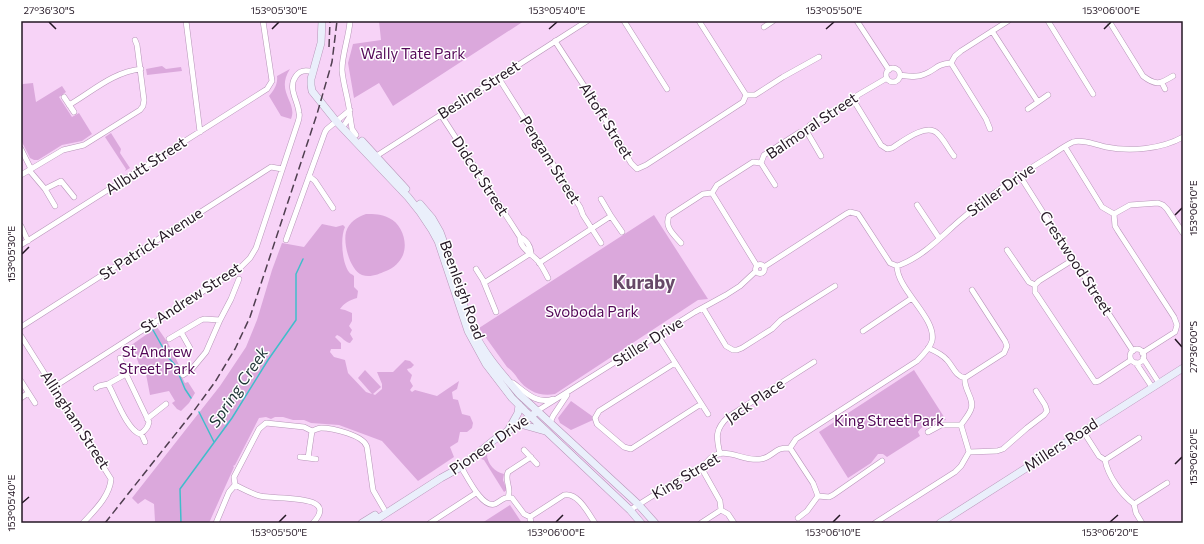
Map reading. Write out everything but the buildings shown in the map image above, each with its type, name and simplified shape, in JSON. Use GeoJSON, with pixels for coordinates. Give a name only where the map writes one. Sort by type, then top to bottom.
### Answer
{"type":"FeatureCollection","features":[{"type":"Feature","properties":{"kind":"main road","name":"Beenleigh Road"},"geometry":{"type":"LineString","coordinates":[[322,21],[321,43],[313,72],[311,85],[312,91],[324,105],[356,135],[374,159],[416,207],[432,230],[438,241],[468,331],[486,364],[519,405],[630,510],[641,523]]}},
{"type":"Feature","properties":{"kind":"main road","name":"Beenleigh Road"},"geometry":{"type":"LineString","coordinates":[[340,121],[350,134],[436,224],[448,254],[473,328],[487,353],[504,376],[537,411],[638,504],[655,523]]}},
{"type":"Feature","properties":{"kind":"main road","name":"Millers Road"},"geometry":{"type":"LineString","coordinates":[[940,523],[1183,368]]}},
{"type":"Feature","properties":{"kind":"main road"},"geometry":{"type":"LineString","coordinates":[[507,431],[518,413],[519,405]]}},
{"type":"Feature","properties":{"kind":"main road","name":"Pioneer Drive"},"geometry":{"type":"LineString","coordinates":[[371,523],[441,478],[461,467],[494,440],[520,424],[537,411]]}},
{"type":"Feature","properties":{"kind":"main road"},"geometry":{"type":"LineString","coordinates":[[520,424],[547,432]]}},
{"type":"Feature","properties":{"kind":"main road","name":"Pioneer Drive"},"geometry":{"type":"LineString","coordinates":[[362,523],[422,485],[441,478]]}},
{"type":"Feature","properties":{"kind":"street"},"geometry":{"type":"LineString","coordinates":[[186,21],[200,132]]}},
{"type":"Feature","properties":{"kind":"street","name":"Allbutt Street"},"geometry":{"type":"LineString","coordinates":[[21,246],[270,86],[272,81],[263,21]]}},
{"type":"Feature","properties":{"kind":"street"},"geometry":{"type":"LineString","coordinates":[[350,21],[342,70],[352,129],[356,135]]}},
{"type":"Feature","properties":{"kind":"street","name":"Besline Street"},"geometry":{"type":"LineString","coordinates":[[374,159],[586,21]]}},
{"type":"Feature","properties":{"kind":"street"},"geometry":{"type":"LineString","coordinates":[[624,21],[667,89]]}},
{"type":"Feature","properties":{"kind":"street"},"geometry":{"type":"LineString","coordinates":[[699,21],[746,95],[755,95],[819,57]]}},
{"type":"Feature","properties":{"kind":"street"},"geometry":{"type":"LineString","coordinates":[[764,27],[773,21]]}},
{"type":"Feature","properties":{"kind":"street"},"geometry":{"type":"LineString","coordinates":[[857,21],[889,70]]}},
{"type":"Feature","properties":{"kind":"street"},"geometry":{"type":"LineString","coordinates":[[951,63],[955,56],[961,51],[1008,21]]}},
{"type":"Feature","properties":{"kind":"street"},"geometry":{"type":"LineString","coordinates":[[1048,21],[1093,94]]}},
{"type":"Feature","properties":{"kind":"street"},"geometry":{"type":"LineString","coordinates":[[1109,21],[1143,76],[1149,81],[1156,83],[1162,83],[1173,76]]}},
{"type":"Feature","properties":{"kind":"street"},"geometry":{"type":"LineString","coordinates":[[992,32],[1038,102]]}},
{"type":"Feature","properties":{"kind":"street"},"geometry":{"type":"LineString","coordinates":[[21,175],[63,150],[84,145],[140,110],[143,106],[144,100],[137,45],[135,40]]}},
{"type":"Feature","properties":{"kind":"street","name":"Altoft Street"},"geometry":{"type":"LineString","coordinates":[[555,41],[603,115],[631,163],[637,169],[646,165],[743,102],[746,95]]}},
{"type":"Feature","properties":{"kind":"street"},"geometry":{"type":"LineString","coordinates":[[900,75],[917,76],[926,74],[942,64],[951,63]]}},
{"type":"Feature","properties":{"kind":"street"},"geometry":{"type":"LineString","coordinates":[[951,63],[986,119],[990,129]]}},
{"type":"Feature","properties":{"kind":"street"},"geometry":{"type":"LineString","coordinates":[[69,105],[118,74],[129,70],[140,69]]}},
{"type":"Feature","properties":{"kind":"street"},"geometry":{"type":"LineString","coordinates":[[889,70],[897,70],[900,75]]}},
{"type":"Feature","properties":{"kind":"street"},"geometry":{"type":"LineString","coordinates":[[889,70],[886,74],[890,81],[894,82],[898,80],[900,75]]}},
{"type":"Feature","properties":{"kind":"street","name":"St Andrew Street"},"geometry":{"type":"LineString","coordinates":[[54,387],[241,267],[250,258],[256,248],[300,116],[293,95],[293,80],[296,74],[301,72],[313,72]]}},
{"type":"Feature","properties":{"kind":"street","name":"Pengam Street"},"geometry":{"type":"LineString","coordinates":[[498,77],[601,243]]}},
{"type":"Feature","properties":{"kind":"street","name":"Balmoral Street"},"geometry":{"type":"LineString","coordinates":[[712,193],[717,185],[753,162],[761,163],[764,155],[800,132],[807,132],[810,125],[848,102],[854,101],[858,95],[887,78]]}},
{"type":"Feature","properties":{"kind":"street"},"geometry":{"type":"LineString","coordinates":[[1162,83],[1165,89]]}},
{"type":"Feature","properties":{"kind":"street"},"geometry":{"type":"LineString","coordinates":[[1028,109],[1048,95]]}},
{"type":"Feature","properties":{"kind":"street"},"geometry":{"type":"LineString","coordinates":[[64,97],[74,112]]}},
{"type":"Feature","properties":{"kind":"street"},"geometry":{"type":"LineString","coordinates":[[854,101],[881,145],[887,149],[927,129],[933,130],[938,134],[954,156]]}},
{"type":"Feature","properties":{"kind":"street"},"geometry":{"type":"LineString","coordinates":[[286,240],[325,132],[350,113]]}},
{"type":"Feature","properties":{"kind":"street","name":"Didcot Street"},"geometry":{"type":"LineString","coordinates":[[441,115],[520,237],[524,238],[530,248],[531,253],[548,278]]}},
{"type":"Feature","properties":{"kind":"street"},"geometry":{"type":"LineString","coordinates":[[807,132],[821,156]]}},
{"type":"Feature","properties":{"kind":"street","name":"Stiller Drive"},"geometry":{"type":"LineString","coordinates":[[896,266],[920,255],[977,206],[1073,142],[1079,141],[1108,147],[1150,148],[1170,144],[1183,137]]}},
{"type":"Feature","properties":{"kind":"street"},"geometry":{"type":"LineString","coordinates":[[1065,147],[1102,207],[1114,214]]}},
{"type":"Feature","properties":{"kind":"street"},"geometry":{"type":"LineString","coordinates":[[21,149],[30,170],[45,189],[55,206]]}},
{"type":"Feature","properties":{"kind":"street"},"geometry":{"type":"LineString","coordinates":[[761,163],[775,185]]}},
{"type":"Feature","properties":{"kind":"street","name":"St Patrick Avenue"},"geometry":{"type":"LineString","coordinates":[[21,327],[271,167],[282,169]]}},
{"type":"Feature","properties":{"kind":"street"},"geometry":{"type":"LineString","coordinates":[[308,176],[315,180],[333,208]]}},
{"type":"Feature","properties":{"kind":"street","name":"Crestwood Street"},"geometry":{"type":"LineString","coordinates":[[1020,176],[1070,255],[1071,261],[1076,265],[1133,351]]}},
{"type":"Feature","properties":{"kind":"street"},"geometry":{"type":"LineString","coordinates":[[45,189],[61,181],[74,197]]}},
{"type":"Feature","properties":{"kind":"street"},"geometry":{"type":"LineString","coordinates":[[681,243],[667,225],[667,220],[669,216],[704,194],[712,193],[757,269],[761,264],[764,267],[846,214],[855,210],[890,263],[896,266],[898,277],[929,322],[932,332],[932,341],[928,348],[943,355],[960,377],[965,378]]}},
{"type":"Feature","properties":{"kind":"street"},"geometry":{"type":"LineString","coordinates":[[601,199],[622,232]]}},
{"type":"Feature","properties":{"kind":"street"},"geometry":{"type":"LineString","coordinates":[[1114,214],[1130,205],[1158,203],[1167,208],[1183,233]]}},
{"type":"Feature","properties":{"kind":"street"},"geometry":{"type":"LineString","coordinates":[[917,205],[939,238]]}},
{"type":"Feature","properties":{"kind":"street"},"geometry":{"type":"LineString","coordinates":[[1035,285],[1035,292],[1095,382],[1134,361],[1140,362],[1143,355],[1175,332],[1180,324],[1115,226],[1114,214]]}},
{"type":"Feature","properties":{"kind":"street"},"geometry":{"type":"LineString","coordinates":[[539,263],[611,216]]}},
{"type":"Feature","properties":{"kind":"street"},"geometry":{"type":"LineString","coordinates":[[21,226],[28,241]]}},
{"type":"Feature","properties":{"kind":"street"},"geometry":{"type":"LineString","coordinates":[[1007,250],[1029,282],[1035,285]]}},
{"type":"Feature","properties":{"kind":"street"},"geometry":{"type":"LineString","coordinates":[[484,283],[531,253]]}},
{"type":"Feature","properties":{"kind":"street"},"geometry":{"type":"LineString","coordinates":[[1035,285],[1071,261]]}},
{"type":"Feature","properties":{"kind":"street"},"geometry":{"type":"LineString","coordinates":[[476,269],[484,283],[496,312]]}},
{"type":"Feature","properties":{"kind":"street","name":"Stiller Drive"},"geometry":{"type":"LineString","coordinates":[[537,411],[740,286],[757,269]]}},
{"type":"Feature","properties":{"kind":"street"},"geometry":{"type":"LineString","coordinates":[[183,375],[191,370],[206,352],[239,279]]}},
{"type":"Feature","properties":{"kind":"street"},"geometry":{"type":"LineString","coordinates":[[703,308],[726,346],[729,349],[737,350],[772,329],[781,320],[835,286]]}},
{"type":"Feature","properties":{"kind":"street"},"geometry":{"type":"LineString","coordinates":[[965,378],[1006,351],[1007,346],[972,290]]}},
{"type":"Feature","properties":{"kind":"street"},"geometry":{"type":"LineString","coordinates":[[863,331],[912,298]]}},
{"type":"Feature","properties":{"kind":"street"},"geometry":{"type":"LineString","coordinates":[[169,339],[204,319],[220,320]]}},
{"type":"Feature","properties":{"kind":"street"},"geometry":{"type":"LineString","coordinates":[[181,332],[190,348]]}},
{"type":"Feature","properties":{"kind":"street","name":"Allingham Street"},"geometry":{"type":"LineString","coordinates":[[21,336],[111,479],[111,484],[106,495],[83,523]]}},
{"type":"Feature","properties":{"kind":"street"},"geometry":{"type":"LineString","coordinates":[[658,336],[708,414]]}},
{"type":"Feature","properties":{"kind":"street","name":"King Street"},"geometry":{"type":"LineString","coordinates":[[630,510],[692,470],[702,469],[705,463],[720,454],[725,453],[759,459],[768,457],[781,449],[790,448],[796,440],[917,361],[925,354],[928,348]]}},
{"type":"Feature","properties":{"kind":"street"},"geometry":{"type":"LineString","coordinates":[[1152,387],[1130,354],[1133,351],[1139,350],[1159,383]]}},
{"type":"Feature","properties":{"kind":"street"},"geometry":{"type":"LineString","coordinates":[[108,384],[114,398],[132,428],[136,433],[142,433],[148,427],[149,422],[120,358]]}},
{"type":"Feature","properties":{"kind":"street","name":"Jack Place"},"geometry":{"type":"LineString","coordinates":[[720,454],[717,437],[722,423],[728,417],[814,362]]}},
{"type":"Feature","properties":{"kind":"street"},"geometry":{"type":"LineString","coordinates":[[676,363],[599,411],[595,418],[597,424],[624,448],[630,449],[701,404]]}},
{"type":"Feature","properties":{"kind":"street"},"geometry":{"type":"LineString","coordinates":[[96,388],[108,384],[126,374]]}},
{"type":"Feature","properties":{"kind":"street"},"geometry":{"type":"LineString","coordinates":[[504,376],[527,394],[540,400],[549,400],[564,395]]}},
{"type":"Feature","properties":{"kind":"street"},"geometry":{"type":"LineString","coordinates":[[961,426],[972,408],[972,401],[964,383],[965,378]]}},
{"type":"Feature","properties":{"kind":"street"},"geometry":{"type":"LineString","coordinates":[[21,382],[35,403]]}},
{"type":"Feature","properties":{"kind":"street"},"geometry":{"type":"LineString","coordinates":[[970,452],[997,451],[1003,449],[1027,428],[1044,416],[1048,412],[1036,391]]}},
{"type":"Feature","properties":{"kind":"street"},"geometry":{"type":"LineString","coordinates":[[550,423],[569,392]]}},
{"type":"Feature","properties":{"kind":"street"},"geometry":{"type":"LineString","coordinates":[[21,398],[28,393]]}},
{"type":"Feature","properties":{"kind":"street"},"geometry":{"type":"LineString","coordinates":[[147,419],[166,404]]}},
{"type":"Feature","properties":{"kind":"street"},"geometry":{"type":"LineString","coordinates":[[216,523],[229,492],[235,485],[234,477],[259,429],[266,423],[304,427],[312,431],[319,428],[331,429],[357,437],[364,441],[367,447],[373,490],[384,509]]}},
{"type":"Feature","properties":{"kind":"street"},"geometry":{"type":"LineString","coordinates":[[928,432],[941,425],[961,426]]}},
{"type":"Feature","properties":{"kind":"street"},"geometry":{"type":"LineString","coordinates":[[875,523],[955,472],[961,466],[970,452],[961,426]]}},
{"type":"Feature","properties":{"kind":"street"},"geometry":{"type":"LineString","coordinates":[[308,458],[312,431]]}},
{"type":"Feature","properties":{"kind":"street"},"geometry":{"type":"LineString","coordinates":[[1083,431],[1099,456],[1105,460],[1107,469],[1126,498],[1134,504],[1136,513],[1142,523]]}},
{"type":"Feature","properties":{"kind":"street"},"geometry":{"type":"LineString","coordinates":[[142,433],[145,442]]}},
{"type":"Feature","properties":{"kind":"street"},"geometry":{"type":"LineString","coordinates":[[1105,460],[1139,438]]}},
{"type":"Feature","properties":{"kind":"street"},"geometry":{"type":"LineString","coordinates":[[790,448],[813,483],[818,496]]}},
{"type":"Feature","properties":{"kind":"street"},"geometry":{"type":"LineString","coordinates":[[524,450],[537,464]]}},
{"type":"Feature","properties":{"kind":"street"},"geometry":{"type":"LineString","coordinates":[[300,457],[316,459]]}},
{"type":"Feature","properties":{"kind":"street"},"geometry":{"type":"LineString","coordinates":[[508,497],[509,489],[506,476],[508,472],[531,457]]}},
{"type":"Feature","properties":{"kind":"street"},"geometry":{"type":"LineString","coordinates":[[818,496],[829,497],[833,495],[882,461]]}},
{"type":"Feature","properties":{"kind":"street"},"geometry":{"type":"LineString","coordinates":[[461,467],[476,493],[489,505],[508,497]]}},
{"type":"Feature","properties":{"kind":"street"},"geometry":{"type":"LineString","coordinates":[[702,469],[720,501],[721,510]]}},
{"type":"Feature","properties":{"kind":"street"},"geometry":{"type":"LineString","coordinates":[[1134,504],[1167,482]]}},
{"type":"Feature","properties":{"kind":"street"},"geometry":{"type":"LineString","coordinates":[[235,485],[262,497],[305,500],[316,504],[320,507],[321,511],[313,523]]}},
{"type":"Feature","properties":{"kind":"street"},"geometry":{"type":"LineString","coordinates":[[430,523],[476,493]]}},
{"type":"Feature","properties":{"kind":"street"},"geometry":{"type":"LineString","coordinates":[[508,497],[515,501],[530,520],[564,495],[568,494],[573,496],[583,506],[595,523]]}},
{"type":"Feature","properties":{"kind":"street"},"geometry":{"type":"LineString","coordinates":[[798,518],[807,511],[818,496]]}},
{"type":"Feature","properties":{"kind":"street"},"geometry":{"type":"LineString","coordinates":[[701,523],[721,510]]}},
{"type":"Feature","properties":{"kind":"street"},"geometry":{"type":"LineString","coordinates":[[721,510],[728,514],[734,523]]}},
{"type":"Feature","properties":{"kind":"green space","name":"Wally Tate Park"},"geometry":{"type":"Polygon","coordinates":[[[379,21],[524,21],[393,106],[379,83],[354,98],[348,63],[353,44],[381,40],[379,21]]]}},
{"type":"Feature","properties":{"kind":"green space"},"geometry":{"type":"Polygon","coordinates":[[[162,66],[166,69],[181,67],[182,71],[147,75],[146,69],[162,66]]]}},
{"type":"Feature","properties":{"kind":"green space"},"geometry":{"type":"Polygon","coordinates":[[[290,69],[286,77],[285,84],[292,107],[291,119],[281,116],[269,96],[277,82],[277,76],[290,69]]]}},
{"type":"Feature","properties":{"kind":"green space"},"geometry":{"type":"Polygon","coordinates":[[[33,83],[36,102],[62,86],[66,92],[59,97],[72,117],[79,113],[92,134],[82,141],[62,145],[38,160],[30,158],[21,140],[21,86],[23,84],[33,83]]]}},
{"type":"Feature","properties":{"kind":"green space"},"geometry":{"type":"Polygon","coordinates":[[[111,133],[121,149],[120,153],[130,168],[125,171],[126,169],[105,137],[111,133]]]}},
{"type":"Feature","properties":{"kind":"green space"},"geometry":{"type":"Polygon","coordinates":[[[366,214],[381,215],[394,221],[403,234],[405,245],[403,255],[394,266],[389,270],[368,276],[362,275],[354,268],[348,256],[345,237],[347,228],[351,223],[357,218],[366,214]]]}},
{"type":"Feature","properties":{"kind":"green space","name":"Svoboda Park"},"geometry":{"type":"Polygon","coordinates":[[[654,215],[708,299],[698,300],[555,394],[539,394],[525,387],[507,367],[479,328],[654,215]]]}},
{"type":"Feature","properties":{"kind":"green space"},"geometry":{"type":"Polygon","coordinates":[[[322,224],[336,227],[343,225],[345,227],[343,231],[342,243],[343,256],[349,273],[354,276],[354,287],[358,291],[357,298],[347,302],[340,309],[352,313],[352,321],[349,326],[352,330],[350,334],[353,339],[350,343],[346,342],[337,335],[335,337],[341,343],[341,349],[331,349],[330,352],[334,357],[345,360],[348,373],[366,392],[372,394],[358,378],[365,370],[381,387],[373,394],[375,395],[382,389],[382,384],[377,372],[393,372],[405,360],[410,361],[414,365],[407,369],[412,375],[410,381],[413,386],[410,390],[412,392],[415,390],[437,396],[459,381],[457,389],[452,392],[453,399],[458,400],[462,414],[470,416],[473,423],[472,428],[467,432],[460,432],[458,442],[450,447],[454,457],[418,481],[382,441],[339,425],[311,423],[304,420],[293,420],[283,417],[275,417],[271,419],[266,417],[259,418],[235,465],[233,466],[234,467],[209,523],[154,523],[154,504],[145,499],[138,504],[132,498],[220,386],[246,347],[257,320],[282,243],[304,247],[322,224]]]}},
{"type":"Feature","properties":{"kind":"green space","name":"St Andrew Street Park"},"geometry":{"type":"Polygon","coordinates":[[[157,327],[168,343],[181,369],[179,371],[185,383],[188,382],[195,393],[189,403],[181,411],[172,403],[175,401],[169,391],[150,395],[146,374],[142,373],[135,353],[130,346],[157,327]]]}},
{"type":"Feature","properties":{"kind":"green space","name":"King Street Park"},"geometry":{"type":"Polygon","coordinates":[[[914,370],[946,420],[935,422],[923,427],[918,432],[920,436],[887,457],[883,454],[878,454],[871,463],[848,478],[819,432],[914,370]]]}},
{"type":"Feature","properties":{"kind":"green space"},"geometry":{"type":"Polygon","coordinates":[[[571,401],[592,416],[593,420],[571,430],[560,423],[558,418],[571,401]]]}},
{"type":"Feature","properties":{"kind":"green space"},"geometry":{"type":"Polygon","coordinates":[[[487,454],[488,461],[492,467],[504,474],[503,480],[507,490],[504,492],[484,460],[481,459],[487,454]]]}},
{"type":"Feature","properties":{"kind":"green space"},"geometry":{"type":"Polygon","coordinates":[[[510,505],[522,523],[482,523],[510,505]]]}},
{"type":"Feature","properties":{"kind":"waterway","name":"Spring Creek"},"geometry":{"type":"LineString","coordinates":[[181,523],[180,489],[232,418],[268,360],[296,320],[296,274],[303,259]]}},
{"type":"Feature","properties":{"kind":"waterway"},"geometry":{"type":"LineString","coordinates":[[153,330],[168,357],[175,365],[185,389],[191,398]]}},
{"type":"Feature","properties":{"kind":"waterway"},"geometry":{"type":"LineString","coordinates":[[199,412],[214,442]]}},
{"type":"Feature","properties":{"kind":"railway"},"geometry":{"type":"LineString","coordinates":[[329,47],[330,21]]}},
{"type":"Feature","properties":{"kind":"railway"},"geometry":{"type":"LineString","coordinates":[[105,523],[215,382],[235,349],[250,317],[317,114],[332,62],[337,21]]}},
{"type":"Feature","properties":{"kind":"district","name":"Kuraby"},"geometry":{"type":"Point","coordinates":[644,282]}}]}
